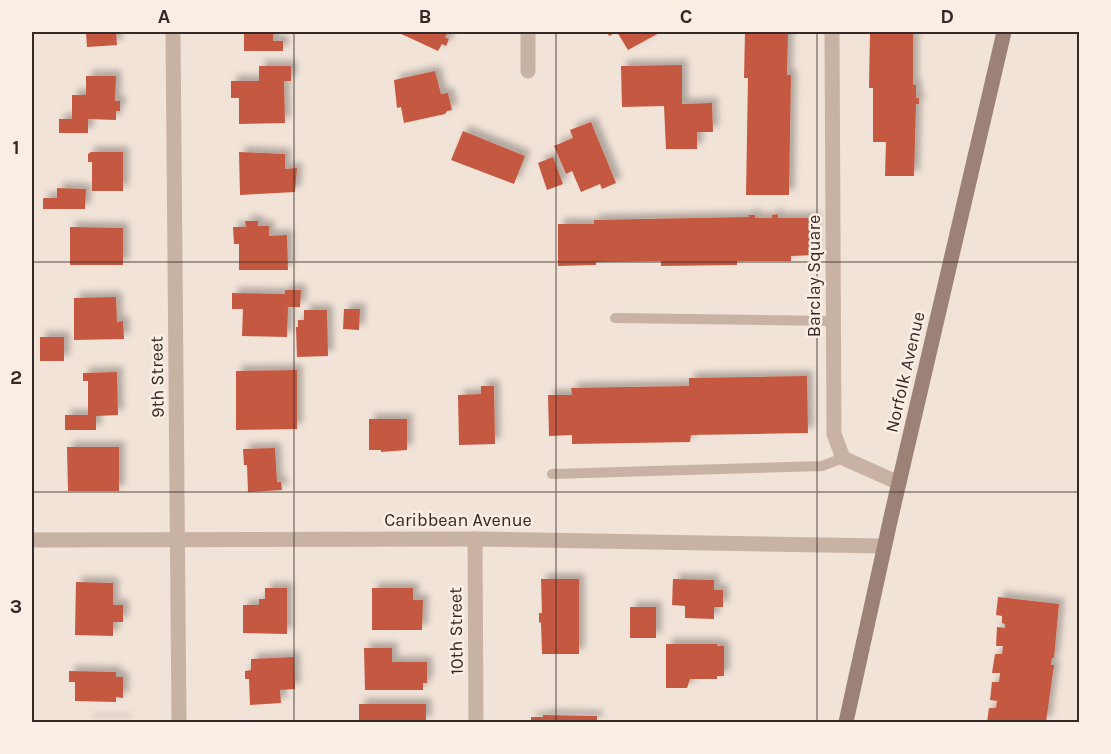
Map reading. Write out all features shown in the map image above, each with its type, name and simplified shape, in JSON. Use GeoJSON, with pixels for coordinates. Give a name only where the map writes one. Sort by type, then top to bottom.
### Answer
{"type":"FeatureCollection","features":[{"type":"Feature","properties":{"kind":"main road","name":"Norfolk Avenue"},"geometry":{"type":"LineString","coordinates":[[846,723],[884,546],[1004,32]]}},
{"type":"Feature","properties":{"kind":"street","name":"9th Street"},"geometry":{"type":"LineString","coordinates":[[173,32],[179,723]]}},
{"type":"Feature","properties":{"kind":"street"},"geometry":{"type":"LineString","coordinates":[[528,32],[528,71]]}},
{"type":"Feature","properties":{"kind":"street","name":"Barclay Square"},"geometry":{"type":"LineString","coordinates":[[832,32],[834,434],[843,458]]}},
{"type":"Feature","properties":{"kind":"street"},"geometry":{"type":"LineString","coordinates":[[843,458],[899,483]]}},
{"type":"Feature","properties":{"kind":"street","name":"Caribbean Avenue"},"geometry":{"type":"LineString","coordinates":[[32,540],[475,539],[884,546]]}},
{"type":"Feature","properties":{"kind":"street","name":"10th Street"},"geometry":{"type":"LineString","coordinates":[[475,539],[476,723]]}},
{"type":"Feature","properties":{"kind":"lane"},"geometry":{"type":"LineString","coordinates":[[615,318],[834,321]]}},
{"type":"Feature","properties":{"kind":"lane"},"geometry":{"type":"LineString","coordinates":[[552,474],[822,466],[843,458]]}},
{"type":"Feature","properties":{"kind":"building"},"geometry":{"type":"Polygon","coordinates":[[[86,32],[116,32],[117,45],[87,47],[86,32]]]}},
{"type":"Feature","properties":{"kind":"building"},"geometry":{"type":"Polygon","coordinates":[[[244,32],[273,32],[273,41],[283,41],[283,51],[244,51],[244,32]]]}},
{"type":"Feature","properties":{"kind":"building"},"geometry":{"type":"Polygon","coordinates":[[[397,32],[448,32],[445,37],[449,39],[446,46],[442,44],[438,51],[397,32]]]}},
{"type":"Feature","properties":{"kind":"building"},"geometry":{"type":"Polygon","coordinates":[[[617,32],[661,32],[628,50],[617,32]]]}},
{"type":"Feature","properties":{"kind":"building"},"geometry":{"type":"Polygon","coordinates":[[[680,32],[709,32],[709,34],[680,34],[680,32]]]}},
{"type":"Feature","properties":{"kind":"building"},"geometry":{"type":"Polygon","coordinates":[[[745,32],[788,32],[787,75],[791,75],[789,195],[746,195],[748,78],[744,78],[745,32]]]}},
{"type":"Feature","properties":{"kind":"building"},"geometry":{"type":"Polygon","coordinates":[[[870,32],[913,32],[913,85],[916,85],[916,98],[919,98],[919,104],[916,104],[914,176],[885,176],[886,142],[873,142],[873,88],[869,88],[870,32]]]}},
{"type":"Feature","properties":{"kind":"building"},"geometry":{"type":"Polygon","coordinates":[[[682,65],[682,104],[712,103],[713,132],[697,132],[697,149],[666,149],[664,106],[622,107],[621,66],[682,65]]]}},
{"type":"Feature","properties":{"kind":"building"},"geometry":{"type":"Polygon","coordinates":[[[259,66],[291,66],[291,81],[284,81],[285,123],[239,124],[239,98],[231,98],[231,81],[259,81],[259,66]]]}},
{"type":"Feature","properties":{"kind":"building"},"geometry":{"type":"Polygon","coordinates":[[[435,71],[441,94],[448,93],[452,110],[445,114],[404,123],[401,107],[397,108],[394,80],[435,71]]]}},
{"type":"Feature","properties":{"kind":"building"},"geometry":{"type":"Polygon","coordinates":[[[86,76],[116,76],[115,101],[120,101],[120,111],[116,111],[116,120],[88,119],[88,133],[59,133],[59,119],[72,119],[72,95],[86,95],[86,76]]]}},
{"type":"Feature","properties":{"kind":"building"},"geometry":{"type":"Polygon","coordinates":[[[591,122],[616,183],[602,189],[600,184],[581,192],[572,171],[566,174],[554,146],[573,138],[570,130],[591,122]]]}},
{"type":"Feature","properties":{"kind":"building"},"geometry":{"type":"Polygon","coordinates":[[[463,131],[525,156],[514,184],[451,160],[463,131]]]}},
{"type":"Feature","properties":{"kind":"building"},"geometry":{"type":"Polygon","coordinates":[[[91,152],[123,152],[123,191],[92,191],[92,162],[88,162],[88,154],[91,152]]]}},
{"type":"Feature","properties":{"kind":"building"},"geometry":{"type":"Polygon","coordinates":[[[239,152],[285,154],[285,169],[297,168],[295,192],[240,195],[239,152]]]}},
{"type":"Feature","properties":{"kind":"building"},"geometry":{"type":"Polygon","coordinates":[[[553,157],[563,184],[547,190],[538,163],[553,157]]]}},
{"type":"Feature","properties":{"kind":"building"},"geometry":{"type":"Polygon","coordinates":[[[57,188],[86,189],[85,209],[43,209],[43,198],[57,198],[57,188]]]}},
{"type":"Feature","properties":{"kind":"building"},"geometry":{"type":"Polygon","coordinates":[[[778,214],[778,218],[815,218],[815,255],[791,256],[791,261],[737,261],[737,265],[661,266],[661,261],[596,262],[596,265],[558,266],[558,224],[594,224],[594,220],[749,217],[748,215],[755,215],[755,218],[772,218],[772,215],[778,214]]]}},
{"type":"Feature","properties":{"kind":"building"},"geometry":{"type":"Polygon","coordinates":[[[245,221],[258,221],[258,226],[269,226],[269,236],[287,235],[288,270],[239,270],[239,244],[234,244],[233,227],[246,227],[245,221]]]}},
{"type":"Feature","properties":{"kind":"building"},"geometry":{"type":"Polygon","coordinates":[[[70,227],[123,228],[123,265],[70,265],[70,227]]]}},
{"type":"Feature","properties":{"kind":"building"},"geometry":{"type":"Polygon","coordinates":[[[285,290],[301,290],[300,307],[288,307],[287,337],[242,336],[243,309],[232,309],[232,293],[285,294],[285,290]]]}},
{"type":"Feature","properties":{"kind":"building"},"geometry":{"type":"Polygon","coordinates":[[[116,297],[117,322],[123,321],[124,339],[74,340],[74,298],[116,297]]]}},
{"type":"Feature","properties":{"kind":"building"},"geometry":{"type":"Polygon","coordinates":[[[344,309],[360,309],[359,330],[343,329],[344,309]]]}},
{"type":"Feature","properties":{"kind":"building"},"geometry":{"type":"Polygon","coordinates":[[[304,310],[327,310],[328,356],[297,357],[296,327],[298,327],[298,320],[304,320],[304,310]]]}},
{"type":"Feature","properties":{"kind":"building"},"geometry":{"type":"Polygon","coordinates":[[[40,337],[64,337],[64,361],[40,361],[40,337]]]}},
{"type":"Feature","properties":{"kind":"building"},"geometry":{"type":"Polygon","coordinates":[[[297,370],[297,429],[236,430],[236,371],[297,370]]]}},
{"type":"Feature","properties":{"kind":"building"},"geometry":{"type":"Polygon","coordinates":[[[117,372],[118,415],[96,416],[96,430],[65,430],[65,415],[88,415],[88,381],[83,381],[83,373],[117,372]]]}},
{"type":"Feature","properties":{"kind":"building"},"geometry":{"type":"Polygon","coordinates":[[[807,376],[808,433],[691,435],[690,442],[572,444],[572,435],[549,436],[548,395],[572,395],[571,388],[689,386],[689,378],[807,376]]]}},
{"type":"Feature","properties":{"kind":"building"},"geometry":{"type":"Polygon","coordinates":[[[481,386],[494,386],[495,444],[459,445],[458,395],[481,394],[481,386]]]}},
{"type":"Feature","properties":{"kind":"building"},"geometry":{"type":"Polygon","coordinates":[[[369,419],[407,419],[407,450],[381,452],[381,450],[369,450],[369,419]]]}},
{"type":"Feature","properties":{"kind":"building"},"geometry":{"type":"Polygon","coordinates":[[[67,447],[119,447],[119,491],[68,491],[67,447]]]}},
{"type":"Feature","properties":{"kind":"building"},"geometry":{"type":"Polygon","coordinates":[[[275,448],[277,482],[281,482],[282,490],[248,492],[247,465],[244,465],[243,449],[275,448]]]}},
{"type":"Feature","properties":{"kind":"building"},"geometry":{"type":"Polygon","coordinates":[[[541,579],[579,579],[579,654],[542,654],[541,622],[539,623],[539,613],[542,613],[541,579]]]}},
{"type":"Feature","properties":{"kind":"building"},"geometry":{"type":"Polygon","coordinates":[[[673,579],[714,580],[714,590],[723,590],[723,607],[714,607],[714,619],[685,618],[685,606],[672,605],[673,579]]]}},
{"type":"Feature","properties":{"kind":"building"},"geometry":{"type":"Polygon","coordinates":[[[76,582],[113,583],[113,605],[123,605],[123,622],[113,622],[113,636],[75,635],[76,582]]]}},
{"type":"Feature","properties":{"kind":"building"},"geometry":{"type":"Polygon","coordinates":[[[265,588],[287,588],[287,634],[243,633],[243,605],[259,605],[259,599],[265,599],[265,588]]]}},
{"type":"Feature","properties":{"kind":"building"},"geometry":{"type":"Polygon","coordinates":[[[372,588],[413,588],[413,600],[423,600],[422,630],[372,630],[372,588]]]}},
{"type":"Feature","properties":{"kind":"building"},"geometry":{"type":"Polygon","coordinates":[[[998,597],[1059,604],[1046,722],[987,722],[989,708],[996,708],[997,701],[990,700],[992,682],[999,682],[1000,673],[992,673],[995,654],[1002,654],[1003,646],[996,646],[997,627],[1005,628],[1002,616],[996,615],[998,597]]]}},
{"type":"Feature","properties":{"kind":"building"},"geometry":{"type":"Polygon","coordinates":[[[630,607],[656,607],[656,638],[630,638],[630,607]]]}},
{"type":"Feature","properties":{"kind":"building"},"geometry":{"type":"Polygon","coordinates":[[[666,644],[724,646],[724,676],[717,676],[717,679],[690,679],[687,688],[666,688],[666,644]]]}},
{"type":"Feature","properties":{"kind":"building"},"geometry":{"type":"Polygon","coordinates":[[[364,648],[392,648],[392,662],[427,662],[427,683],[423,683],[423,690],[365,690],[364,648]]]}},
{"type":"Feature","properties":{"kind":"building"},"geometry":{"type":"Polygon","coordinates":[[[294,657],[295,689],[280,690],[281,703],[250,705],[249,679],[245,679],[245,671],[251,670],[251,659],[294,657]]]}},
{"type":"Feature","properties":{"kind":"building"},"geometry":{"type":"Polygon","coordinates":[[[69,671],[116,672],[116,677],[123,677],[123,698],[116,697],[116,702],[75,701],[75,682],[69,682],[69,671]]]}},
{"type":"Feature","properties":{"kind":"building"},"geometry":{"type":"Polygon","coordinates":[[[359,704],[426,704],[426,722],[359,722],[359,704]]]}},
{"type":"Feature","properties":{"kind":"building"},"geometry":{"type":"Polygon","coordinates":[[[543,715],[597,716],[597,722],[531,722],[531,717],[543,717],[543,715]]]}},
{"type":"Feature","properties":{"kind":"building"},"geometry":{"type":"Polygon","coordinates":[[[87,720],[126,720],[126,722],[87,722],[87,720]]]}}]}
